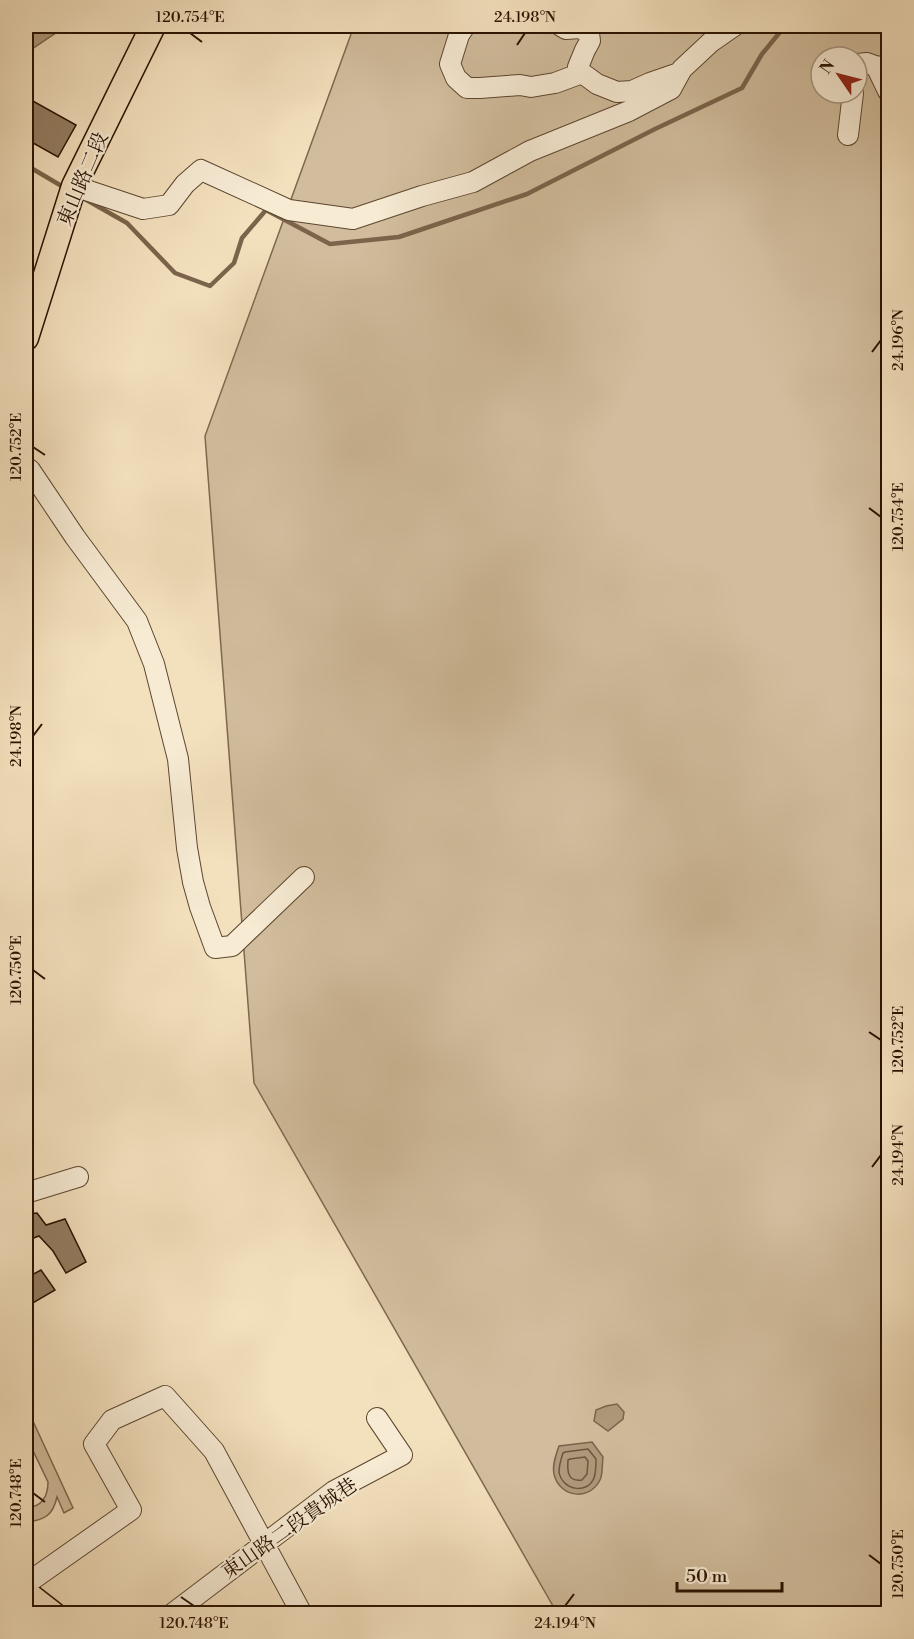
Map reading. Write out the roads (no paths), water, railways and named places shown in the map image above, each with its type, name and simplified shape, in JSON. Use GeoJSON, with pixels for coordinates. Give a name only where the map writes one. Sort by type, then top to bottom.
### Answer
{"type":"FeatureCollection","features":[{"type":"Feature","properties":{"kind":"main road","name":"東山路二段"},"geometry":{"type":"LineString","coordinates":[[26,338],[75,186],[153,26]]}},
{"type":"Feature","properties":{"kind":"main road"},"geometry":{"type":"LineString","coordinates":[[26,1593],[53,1614]]}},
{"type":"Feature","properties":{"kind":"street"},"geometry":{"type":"LineString","coordinates":[[465,26],[459,35],[450,64],[456,78],[467,88],[520,85],[531,87],[555,83],[582,74]]}},
{"type":"Feature","properties":{"kind":"street"},"geometry":{"type":"LineString","coordinates":[[561,26],[566,29],[580,28],[589,33],[590,41],[578,67],[582,74],[597,84],[617,92],[632,91],[679,74]]}},
{"type":"Feature","properties":{"kind":"street"},"geometry":{"type":"LineString","coordinates":[[75,186],[143,209],[169,205],[185,184],[201,170],[290,210],[353,219],[473,182],[530,151],[629,111],[671,89],[682,69],[734,26]]}},
{"type":"Feature","properties":{"kind":"street"},"geometry":{"type":"LineString","coordinates":[[874,67],[888,91]]}},
{"type":"Feature","properties":{"kind":"street"},"geometry":{"type":"LineString","coordinates":[[848,135],[852,105]]}},
{"type":"Feature","properties":{"kind":"street"},"geometry":{"type":"LineString","coordinates":[[26,467],[137,621],[146,642],[154,664],[178,759],[187,848],[193,882],[216,948],[232,946],[304,877]]}},
{"type":"Feature","properties":{"kind":"street"},"geometry":{"type":"LineString","coordinates":[[26,1193],[78,1177]]}},
{"type":"Feature","properties":{"kind":"street"},"geometry":{"type":"LineString","coordinates":[[26,1584],[131,1510],[94,1444],[112,1420],[165,1396],[214,1451],[302,1614]]}},
{"type":"Feature","properties":{"kind":"street","name":"東山路二段貴城巷"},"geometry":{"type":"LineString","coordinates":[[172,1614],[334,1491],[402,1455],[377,1418]]}},
{"type":"Feature","properties":{"kind":"water"},"geometry":{"type":"Polygon","coordinates":[[[26,26],[66,26],[26,53],[26,26]]]}},
{"type":"Feature","properties":{"kind":"water"},"geometry":{"type":"Polygon","coordinates":[[[617,1404],[624,1412],[623,1419],[608,1431],[594,1421],[596,1410],[617,1404]]]}},
{"type":"Feature","properties":{"kind":"water"},"geometry":{"type":"Polygon","coordinates":[[[592,1442],[603,1457],[600,1480],[589,1492],[575,1494],[568,1492],[557,1482],[554,1474],[559,1446],[592,1442]]]}},
{"type":"Feature","properties":{"kind":"waterway"},"geometry":{"type":"LineString","coordinates":[[83,198],[127,223],[175,273],[210,286],[234,263],[242,238],[266,210],[330,244],[399,237],[527,194],[742,88],[762,54],[785,26]]}},
{"type":"Feature","properties":{"kind":"waterway"},"geometry":{"type":"LineString","coordinates":[[26,165],[65,188]]}}]}
